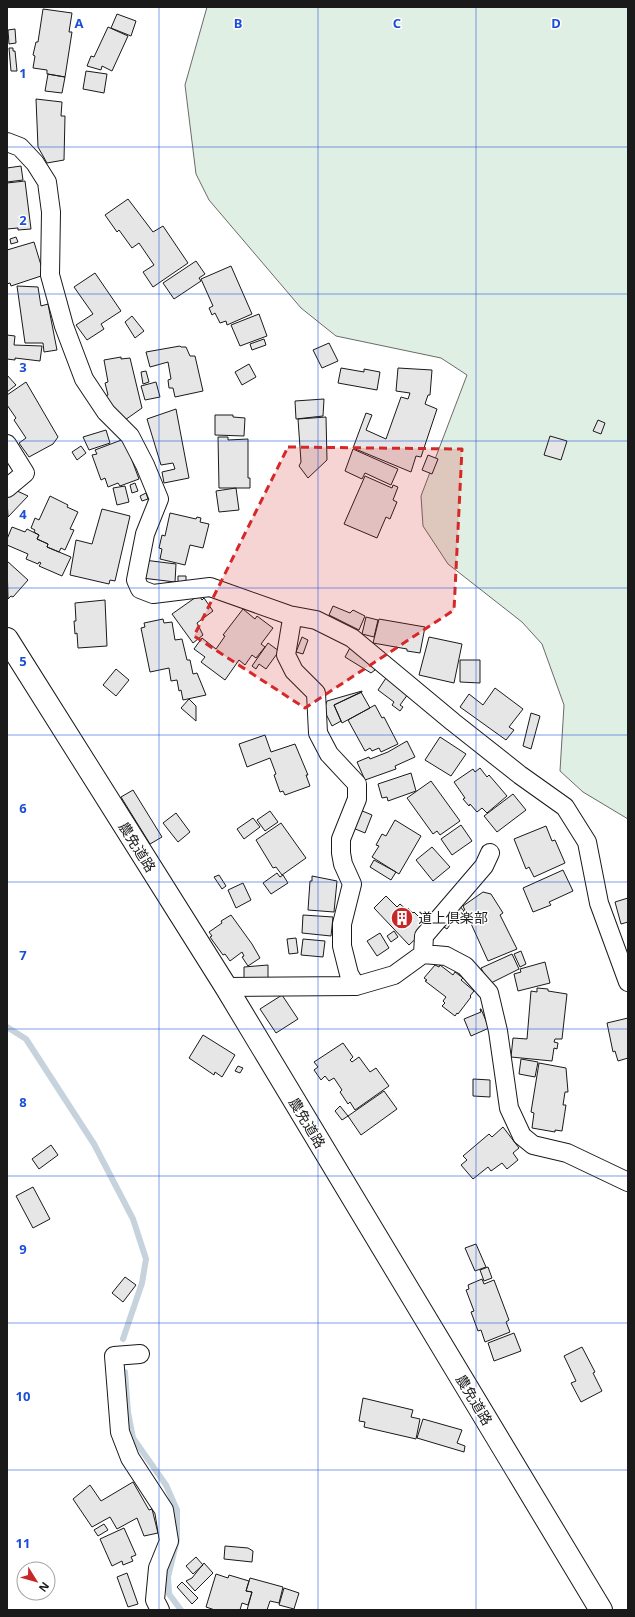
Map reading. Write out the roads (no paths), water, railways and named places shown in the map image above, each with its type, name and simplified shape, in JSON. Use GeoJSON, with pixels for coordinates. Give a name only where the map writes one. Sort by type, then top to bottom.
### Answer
{"type":"FeatureCollection","features":[{"type":"Feature","properties":{"kind":"street"},"geometry":{"type":"LineString","coordinates":[[7,142],[20,147],[35,163],[47,182],[51,212],[50,275],[64,326],[84,379],[106,412],[130,436],[159,499],[145,534],[136,580],[140,589],[153,594],[210,587],[289,615],[316,620],[352,638],[453,722],[565,807],[588,842],[599,903],[628,982]]}},
{"type":"Feature","properties":{"kind":"street"},"geometry":{"type":"LineString","coordinates":[[7,444],[25,473],[7,488]]}},
{"type":"Feature","properties":{"kind":"street"},"geometry":{"type":"LineString","coordinates":[[289,615],[292,620],[286,655],[294,671],[316,693],[318,733],[329,754],[357,784],[357,799],[341,839],[343,864],[352,884],[342,924],[342,946],[348,974],[356,986]]}},
{"type":"Feature","properties":{"kind":"street","name":"農免道路"},"geometry":{"type":"LineString","coordinates":[[7,639],[226,987],[600,1610]]}},
{"type":"Feature","properties":{"kind":"street"},"geometry":{"type":"LineString","coordinates":[[423,954],[424,936],[484,866],[490,853]]}},
{"type":"Feature","properties":{"kind":"street"},"geometry":{"type":"LineString","coordinates":[[226,987],[356,986],[394,975],[423,954],[446,956],[465,966],[489,993],[498,1031],[510,1108],[522,1136],[533,1145],[567,1153],[628,1182]]}},
{"type":"Feature","properties":{"kind":"street"},"geometry":{"type":"LineString","coordinates":[[140,1354],[114,1356],[120,1432],[130,1458],[164,1510],[169,1541],[158,1568],[155,1600],[160,1610]]}},
{"type":"Feature","properties":{"kind":"waterway"},"geometry":{"type":"LineString","coordinates":[[7,1027],[26,1039],[94,1144],[133,1219],[146,1259],[142,1283],[123,1339]]}},
{"type":"Feature","properties":{"kind":"waterway"},"geometry":{"type":"LineString","coordinates":[[125,1372],[128,1412],[133,1438],[166,1485],[177,1510],[177,1540],[168,1577],[169,1594],[181,1610]]}},
{"type":"Feature","properties":{"kind":"place","name":"道上倶楽部"},"geometry":{"type":"Point","coordinates":[402,918]}}]}
